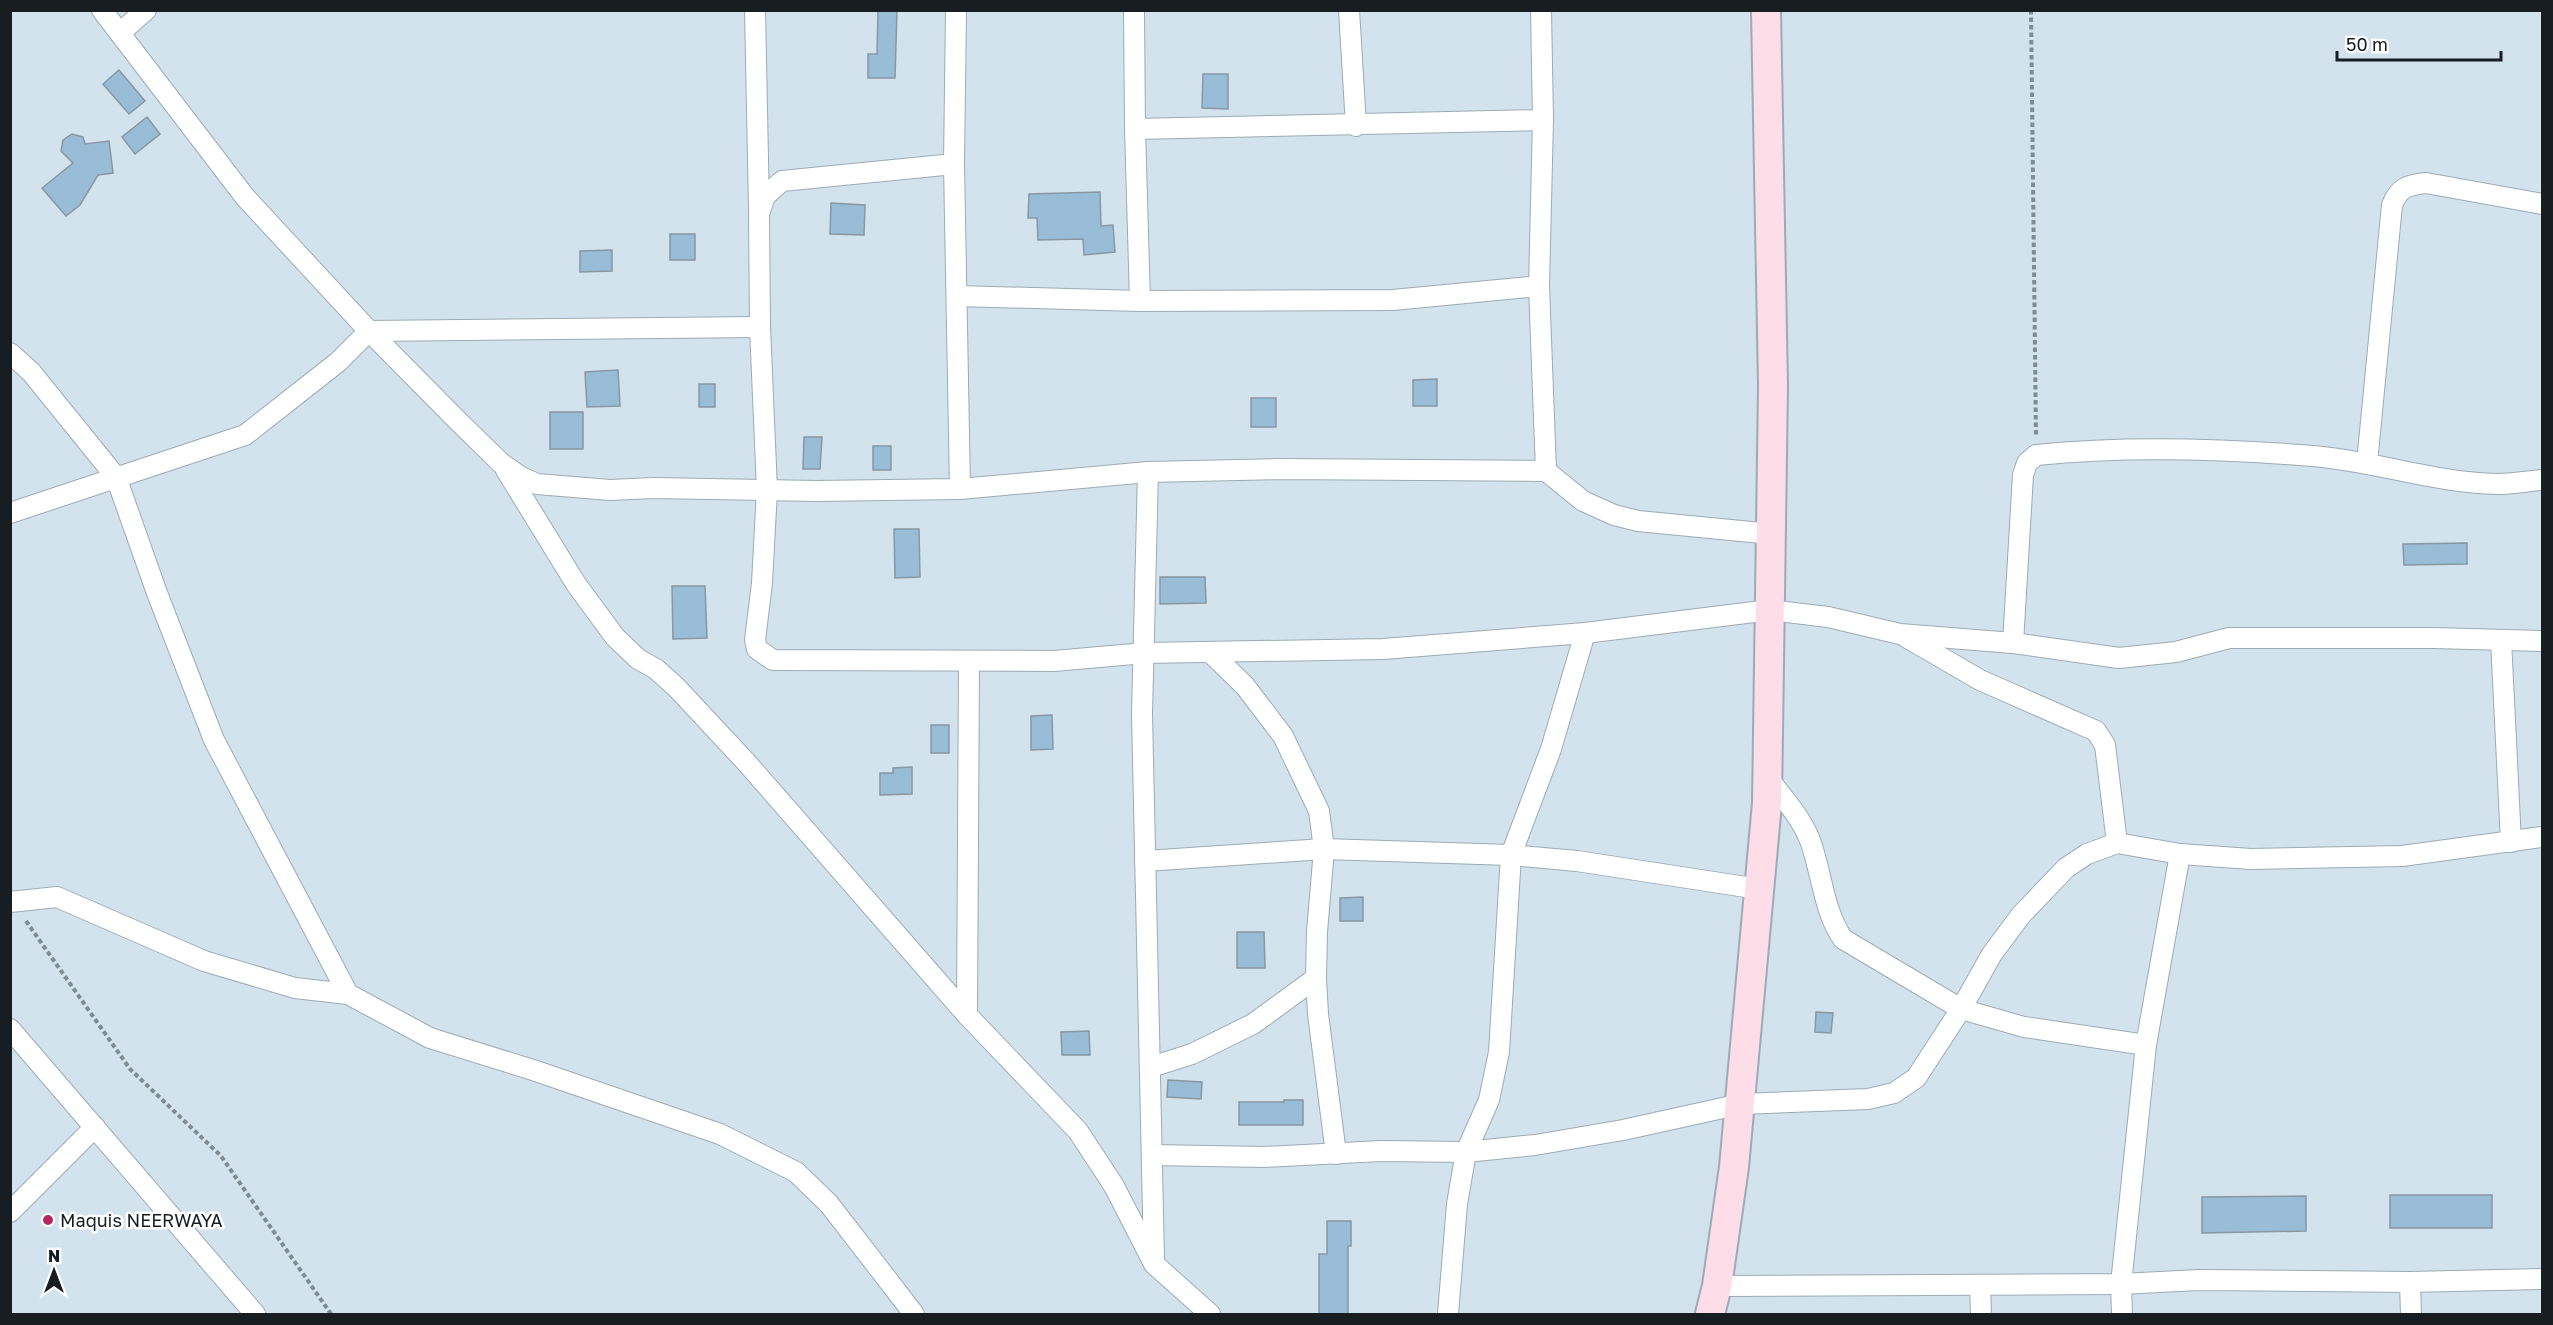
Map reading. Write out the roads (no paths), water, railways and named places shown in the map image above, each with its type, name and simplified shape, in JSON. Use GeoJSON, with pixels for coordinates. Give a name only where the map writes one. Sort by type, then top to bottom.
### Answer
{"type":"FeatureCollection","features":[{"type":"Feature","properties":{"kind":"street"},"geometry":{"type":"LineString","coordinates":[[102,10],[245,197],[369,331],[501,463],[521,477],[537,484],[610,490],[654,488],[960,489],[1148,472],[1545,471],[1583,501],[1614,515],[1638,521],[1772,534]]}},
{"type":"Feature","properties":{"kind":"street"},"geometry":{"type":"LineString","coordinates":[[121,32],[146,10]]}},
{"type":"Feature","properties":{"kind":"street"},"geometry":{"type":"LineString","coordinates":[[755,10],[760,327],[767,490],[762,583],[755,639],[757,648],[773,660],[969,663],[1054,661],[1145,653],[1383,648],[1585,633],[1770,610],[1828,617],[1900,634],[2013,643],[2119,658],[2176,652],[2229,638],[2542,641]]}},
{"type":"Feature","properties":{"kind":"street"},"geometry":{"type":"LineString","coordinates":[[956,10],[954,164],[960,489]]}},
{"type":"Feature","properties":{"kind":"street"},"geometry":{"type":"LineString","coordinates":[[1134,10],[1134,129],[1140,301]]}},
{"type":"Feature","properties":{"kind":"street"},"geometry":{"type":"LineString","coordinates":[[1348,10],[1356,126]]}},
{"type":"Feature","properties":{"kind":"street"},"geometry":{"type":"LineString","coordinates":[[1541,10],[1543,120],[1539,286],[1545,471]]}},
{"type":"Feature","properties":{"kind":"street"},"geometry":{"type":"LineString","coordinates":[[1710,1314],[1717,1286],[1741,1104],[1767,777],[1773,386],[1766,10]]}},
{"type":"Feature","properties":{"kind":"street"},"geometry":{"type":"LineString","coordinates":[[1134,129],[1356,126],[1543,120]]}},
{"type":"Feature","properties":{"kind":"street"},"geometry":{"type":"LineString","coordinates":[[759,214],[765,195],[782,182],[954,164]]}},
{"type":"Feature","properties":{"kind":"street"},"geometry":{"type":"LineString","coordinates":[[2367,463],[2392,205],[2397,192],[2409,185],[2426,183],[2542,204]]}},
{"type":"Feature","properties":{"kind":"street"},"geometry":{"type":"LineString","coordinates":[[957,296],[1140,301],[1393,300],[1539,286]]}},
{"type":"Feature","properties":{"kind":"street"},"geometry":{"type":"LineString","coordinates":[[10,513],[245,435],[338,362],[369,331],[760,327]]}},
{"type":"Feature","properties":{"kind":"street"},"geometry":{"type":"LineString","coordinates":[[10,353],[31,372],[116,477],[213,740],[348,994]]}},
{"type":"Feature","properties":{"kind":"street"},"geometry":{"type":"LineString","coordinates":[[2013,643],[2023,475],[2027,463],[2036,455],[2162,450],[2313,456],[2367,463],[2429,476],[2497,484],[2542,480]]}},
{"type":"Feature","properties":{"kind":"street"},"geometry":{"type":"LineString","coordinates":[[501,463],[576,584],[615,637],[638,659],[656,669],[677,687],[746,762],[967,1015],[1078,1131],[1114,1186],[1154,1264],[1210,1314]]}},
{"type":"Feature","properties":{"kind":"street"},"geometry":{"type":"LineString","coordinates":[[1148,472],[1142,714],[1154,1264]]}},
{"type":"Feature","properties":{"kind":"street"},"geometry":{"type":"LineString","coordinates":[[1448,1314],[1457,1204],[1466,1152],[1489,1100],[1499,1052],[1511,855],[1551,749],[1585,633]]}},
{"type":"Feature","properties":{"kind":"street"},"geometry":{"type":"LineString","coordinates":[[1900,634],[1980,680],[2096,731],[2105,745],[2117,843]]}},
{"type":"Feature","properties":{"kind":"street"},"geometry":{"type":"LineString","coordinates":[[2501,639],[2511,842]]}},
{"type":"Feature","properties":{"kind":"street"},"geometry":{"type":"LineString","coordinates":[[1210,652],[1245,686],[1282,735],[1319,811],[1324,849],[1317,932],[1316,978],[1318,1014],[1336,1154]]}},
{"type":"Feature","properties":{"kind":"street"},"geometry":{"type":"LineString","coordinates":[[967,1015],[969,663]]}},
{"type":"Feature","properties":{"kind":"street"},"geometry":{"type":"LineString","coordinates":[[1767,777],[1794,812],[1810,840],[1833,925],[1843,939],[1962,1010],[2024,1027],[2146,1045]]}},
{"type":"Feature","properties":{"kind":"street"},"geometry":{"type":"LineString","coordinates":[[1152,1155],[1264,1157],[1381,1151],[1466,1152],[1535,1145],[1623,1130],[1741,1104],[1868,1099],[1894,1093],[1916,1078],[1962,1010],[1992,954],[2021,915],[2066,868],[2088,854],[2117,843],[2180,854],[2251,859],[2402,856],[2542,837]]}},
{"type":"Feature","properties":{"kind":"street"},"geometry":{"type":"LineString","coordinates":[[1145,861],[1324,849],[1511,855],[1577,861],[1759,889]]}},
{"type":"Feature","properties":{"kind":"street"},"geometry":{"type":"LineString","coordinates":[[2122,1314],[2121,1284],[2146,1045],[2180,854]]}},
{"type":"Feature","properties":{"kind":"street"},"geometry":{"type":"LineString","coordinates":[[11,901],[57,897],[204,961],[295,988],[348,994],[430,1038],[533,1070],[720,1134],[796,1172],[829,1204],[914,1314]]}},
{"type":"Feature","properties":{"kind":"street"},"geometry":{"type":"LineString","coordinates":[[1151,1067],[1192,1054],[1253,1024],[1316,978]]}},
{"type":"Feature","properties":{"kind":"street"},"geometry":{"type":"LineString","coordinates":[[10,1029],[255,1314]]}},
{"type":"Feature","properties":{"kind":"street"},"geometry":{"type":"LineString","coordinates":[[10,1212],[95,1127]]}},
{"type":"Feature","properties":{"kind":"street"},"geometry":{"type":"LineString","coordinates":[[1717,1286],[2121,1284],[2199,1280],[2410,1282],[2542,1279]]}},
{"type":"Feature","properties":{"kind":"street"},"geometry":{"type":"LineString","coordinates":[[2410,1282],[2411,1314]]}},
{"type":"Feature","properties":{"kind":"street"},"geometry":{"type":"LineString","coordinates":[[1980,1285],[1981,1314]]}},
{"type":"Feature","properties":{"kind":"place","name":"Maquis NEERWAYA"},"geometry":{"type":"Point","coordinates":[48,1220]}}]}
